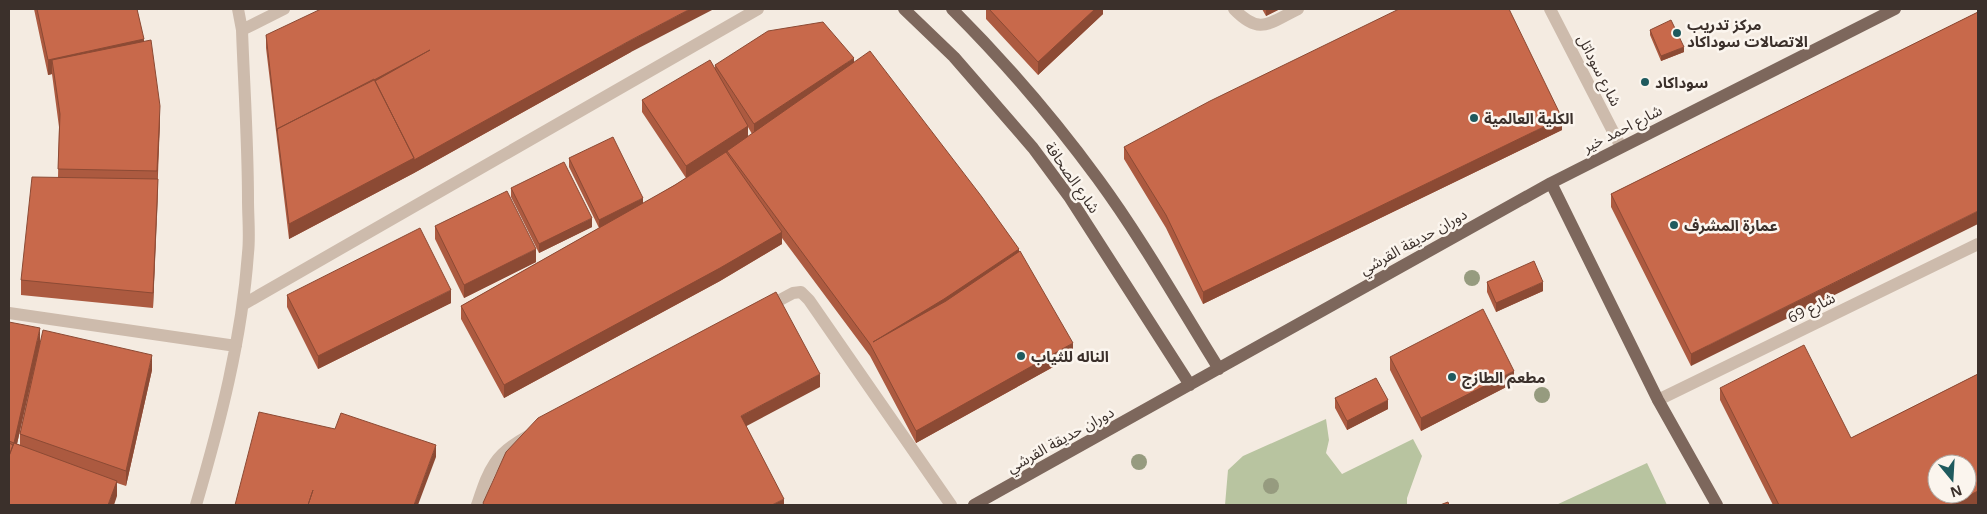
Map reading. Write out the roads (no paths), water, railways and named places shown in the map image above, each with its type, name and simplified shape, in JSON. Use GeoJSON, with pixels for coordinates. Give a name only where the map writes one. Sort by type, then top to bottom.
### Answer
{"type":"FeatureCollection","features":[{"type":"Feature","properties":{"kind":"main road","name":"شارع الصحافة"},"geometry":{"type":"LineString","coordinates":[[904,9],[954,57],[1033,148],[1070,198],[1190,385]]}},
{"type":"Feature","properties":{"kind":"main road","name":"شارع الصحافة"},"geometry":{"type":"LineString","coordinates":[[952,9],[984,41],[1059,128],[1099,180],[1129,224],[1219,369]]}},
{"type":"Feature","properties":{"kind":"main road","name":"شارع احمد خير"},"geometry":{"type":"LineString","coordinates":[[1551,183],[1895,9]]}},
{"type":"Feature","properties":{"kind":"main road","name":"دوران حديقة القرشي"},"geometry":{"type":"LineString","coordinates":[[974,505],[1551,183]]}},
{"type":"Feature","properties":{"kind":"main road"},"geometry":{"type":"LineString","coordinates":[[1551,183],[1658,400],[1717,505]]}},
{"type":"Feature","properties":{"kind":"street"},"geometry":{"type":"LineString","coordinates":[[196,505],[236,346],[244,304],[248,251],[248,169],[242,30],[238,9]]}},
{"type":"Feature","properties":{"kind":"street"},"geometry":{"type":"LineString","coordinates":[[242,30],[284,9]]}},
{"type":"Feature","properties":{"kind":"street"},"geometry":{"type":"LineString","coordinates":[[244,304],[758,9]]}},
{"type":"Feature","properties":{"kind":"street"},"geometry":{"type":"LineString","coordinates":[[1234,9],[1246,21],[1260,25],[1269,23],[1298,9]]}},
{"type":"Feature","properties":{"kind":"street","name":"شارع سوداتل"},"geometry":{"type":"LineString","coordinates":[[1550,9],[1621,147]]}},
{"type":"Feature","properties":{"kind":"street","name":"شارع 69"},"geometry":{"type":"LineString","coordinates":[[1658,400],[1978,244]]}},
{"type":"Feature","properties":{"kind":"street"},"geometry":{"type":"LineString","coordinates":[[758,312],[793,293],[801,292],[809,300],[950,505]]}},
{"type":"Feature","properties":{"kind":"street"},"geometry":{"type":"LineString","coordinates":[[9,313],[236,346]]}},
{"type":"Feature","properties":{"kind":"street"},"geometry":{"type":"LineString","coordinates":[[477,505],[489,471],[500,456],[513,444],[540,430]]}},
{"type":"Feature","properties":{"kind":"place","name":"مركز تدريب الاتصالات سوداكاد"},"geometry":{"type":"Point","coordinates":[1677,33]}},
{"type":"Feature","properties":{"kind":"place","name":"سوداكاد"},"geometry":{"type":"Point","coordinates":[1645,82]}},
{"type":"Feature","properties":{"kind":"place","name":"الكلية العالمية"},"geometry":{"type":"Point","coordinates":[1474,118]}},
{"type":"Feature","properties":{"kind":"place","name":"عمارة المشرف"},"geometry":{"type":"Point","coordinates":[1674,225]}},
{"type":"Feature","properties":{"kind":"place","name":"الناله للثياب"},"geometry":{"type":"Point","coordinates":[1021,356]}},
{"type":"Feature","properties":{"kind":"place","name":"مطعم الطازج"},"geometry":{"type":"Point","coordinates":[1452,377]}}]}
